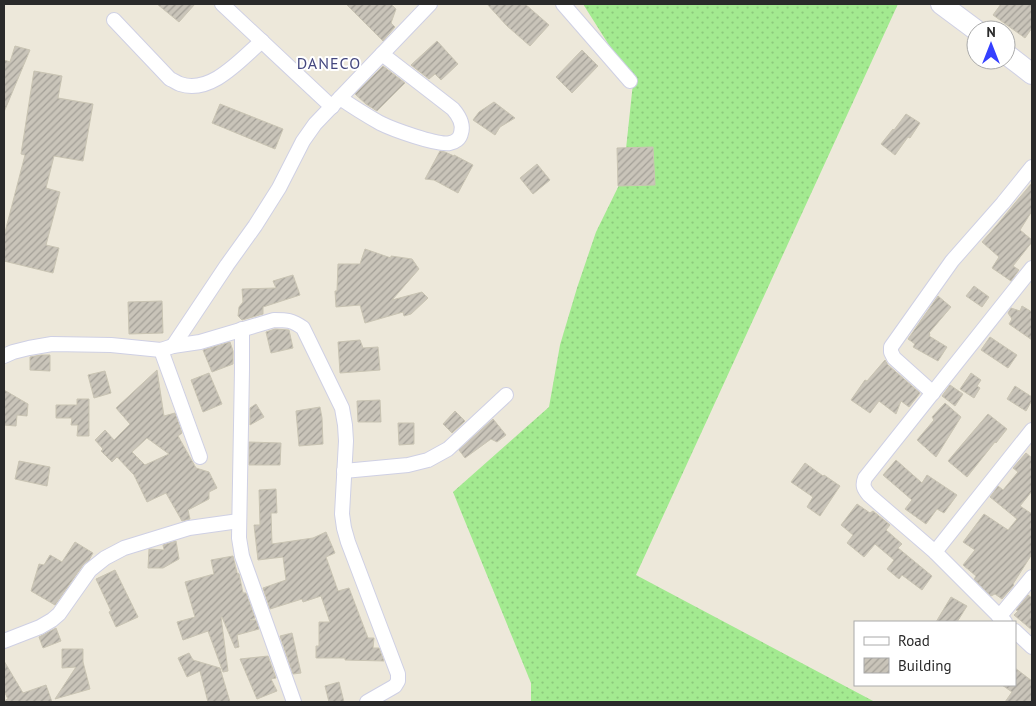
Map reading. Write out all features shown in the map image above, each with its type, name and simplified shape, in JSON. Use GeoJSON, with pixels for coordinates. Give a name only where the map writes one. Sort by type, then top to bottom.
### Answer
{"type":"FeatureCollection","features":[{"type":"Feature","properties":{"kind":"street"},"geometry":{"type":"LineString","coordinates":[[222,4],[262,41],[336,102],[381,124],[405,133],[449,144],[457,140],[461,135],[462,126],[459,116],[453,109],[382,54]]}},
{"type":"Feature","properties":{"kind":"street"},"geometry":{"type":"LineString","coordinates":[[563,4],[630,81]]}},
{"type":"Feature","properties":{"kind":"street"},"geometry":{"type":"LineString","coordinates":[[941,4],[966,23]]}},
{"type":"Feature","properties":{"kind":"street"},"geometry":{"type":"LineString","coordinates":[[167,348],[255,226],[279,188],[303,141],[315,124],[382,54],[422,6]]}},
{"type":"Feature","properties":{"kind":"street"},"geometry":{"type":"LineString","coordinates":[[114,20],[170,79],[181,85],[196,86],[209,83],[222,76],[262,41]]}},
{"type":"Feature","properties":{"kind":"street"},"geometry":{"type":"LineString","coordinates":[[1016,62],[1032,74]]}},
{"type":"Feature","properties":{"kind":"street"},"geometry":{"type":"LineString","coordinates":[[934,393],[894,358],[891,347],[952,261],[1003,203],[1032,166]]}},
{"type":"Feature","properties":{"kind":"street"},"geometry":{"type":"LineString","coordinates":[[1032,268],[865,478],[863,483],[864,489],[869,495],[935,552],[1002,620],[1032,577]]}},
{"type":"Feature","properties":{"kind":"street"},"geometry":{"type":"LineString","coordinates":[[4,356],[13,352],[52,344],[167,348],[200,342],[274,320],[294,321],[303,328],[342,408],[346,440],[342,514],[344,528],[398,674],[398,681],[395,686],[367,702]]}},
{"type":"Feature","properties":{"kind":"street"},"geometry":{"type":"LineString","coordinates":[[242,329],[239,538],[242,556],[294,702]]}},
{"type":"Feature","properties":{"kind":"street"},"geometry":{"type":"LineString","coordinates":[[167,348],[200,457]]}},
{"type":"Feature","properties":{"kind":"street"},"geometry":{"type":"LineString","coordinates":[[344,471],[408,465],[428,460],[448,449],[506,396]]}},
{"type":"Feature","properties":{"kind":"street"},"geometry":{"type":"LineString","coordinates":[[935,552],[1032,430]]}},
{"type":"Feature","properties":{"kind":"street"},"geometry":{"type":"LineString","coordinates":[[4,641],[40,627],[52,620],[59,614],[90,570],[105,558],[124,548],[190,528],[239,521]]}},
{"type":"Feature","properties":{"kind":"street"},"geometry":{"type":"LineString","coordinates":[[1016,632],[1032,647]]}},
{"type":"Feature","properties":{"kind":"green space"},"geometry":{"type":"Polygon","coordinates":[[[583,4],[898,4],[636,575],[875,702],[531,702],[531,683],[453,492],[549,407],[560,345],[577,288],[596,232],[623,177],[633,83],[583,4]]]}},
{"type":"Feature","properties":{"kind":"building"},"geometry":{"type":"Polygon","coordinates":[[[157,4],[195,4],[179,22],[157,4]]]}},
{"type":"Feature","properties":{"kind":"building"},"geometry":{"type":"Polygon","coordinates":[[[346,4],[391,4],[396,9],[391,23],[395,27],[383,41],[346,4]]]}},
{"type":"Feature","properties":{"kind":"building"},"geometry":{"type":"Polygon","coordinates":[[[487,4],[525,4],[549,25],[530,46],[507,26],[487,4]]]}},
{"type":"Feature","properties":{"kind":"building"},"geometry":{"type":"Polygon","coordinates":[[[1001,4],[1032,4],[1032,28],[1025,38],[1016,32],[1016,20],[1000,20],[993,15],[1001,4]]]}},
{"type":"Feature","properties":{"kind":"building"},"geometry":{"type":"Polygon","coordinates":[[[437,41],[458,64],[441,80],[435,74],[429,79],[411,65],[437,41]]]}},
{"type":"Feature","properties":{"kind":"building"},"geometry":{"type":"Polygon","coordinates":[[[15,46],[30,50],[4,112],[4,60],[10,62],[15,46]]]}},
{"type":"Feature","properties":{"kind":"building"},"geometry":{"type":"Polygon","coordinates":[[[582,50],[598,66],[572,93],[556,77],[582,50]]]}},
{"type":"Feature","properties":{"kind":"building"},"geometry":{"type":"Polygon","coordinates":[[[383,66],[405,83],[377,111],[355,94],[383,66]]]}},
{"type":"Feature","properties":{"kind":"building"},"geometry":{"type":"Polygon","coordinates":[[[34,71],[62,76],[58,98],[93,104],[83,161],[54,156],[46,188],[60,192],[46,245],[59,248],[53,273],[4,261],[4,236],[25,155],[21,154],[34,71]]]}},
{"type":"Feature","properties":{"kind":"building"},"geometry":{"type":"Polygon","coordinates":[[[494,102],[515,118],[500,127],[495,135],[473,120],[479,112],[494,102]]]}},
{"type":"Feature","properties":{"kind":"building"},"geometry":{"type":"Polygon","coordinates":[[[220,104],[283,129],[275,149],[212,123],[220,104]]]}},
{"type":"Feature","properties":{"kind":"building"},"geometry":{"type":"Polygon","coordinates":[[[906,114],[920,123],[895,155],[881,144],[906,114]]]}},
{"type":"Feature","properties":{"kind":"building"},"geometry":{"type":"Polygon","coordinates":[[[653,147],[655,185],[618,186],[617,148],[653,147]]]}},
{"type":"Feature","properties":{"kind":"building"},"geometry":{"type":"Polygon","coordinates":[[[440,151],[454,155],[473,165],[458,193],[434,180],[425,179],[440,151]]]}},
{"type":"Feature","properties":{"kind":"building"},"geometry":{"type":"Polygon","coordinates":[[[537,164],[550,180],[533,194],[520,178],[537,164]]]}},
{"type":"Feature","properties":{"kind":"building"},"geometry":{"type":"Polygon","coordinates":[[[1032,183],[1032,211],[1020,230],[1032,242],[1013,266],[1019,270],[1011,281],[992,268],[999,257],[982,242],[1032,183]]]}},
{"type":"Feature","properties":{"kind":"building"},"geometry":{"type":"Polygon","coordinates":[[[365,249],[391,258],[391,256],[412,259],[419,269],[392,300],[422,292],[428,298],[411,314],[404,316],[403,312],[365,323],[360,305],[336,307],[335,291],[337,291],[338,264],[360,264],[365,249]]]}},
{"type":"Feature","properties":{"kind":"building"},"geometry":{"type":"Polygon","coordinates":[[[293,275],[300,295],[263,307],[263,314],[242,320],[238,316],[239,307],[243,302],[242,289],[276,288],[273,281],[293,275]]]}},
{"type":"Feature","properties":{"kind":"building"},"geometry":{"type":"Polygon","coordinates":[[[974,286],[989,297],[982,307],[966,296],[974,286]]]}},
{"type":"Feature","properties":{"kind":"building"},"geometry":{"type":"Polygon","coordinates":[[[938,296],[951,307],[929,333],[929,336],[947,347],[938,361],[913,347],[915,344],[908,339],[938,296]]]}},
{"type":"Feature","properties":{"kind":"building"},"geometry":{"type":"Polygon","coordinates":[[[162,301],[163,333],[129,334],[128,302],[162,301]]]}},
{"type":"Feature","properties":{"kind":"building"},"geometry":{"type":"Polygon","coordinates":[[[1022,306],[1032,312],[1032,340],[1009,324],[1012,319],[1008,313],[1011,308],[1020,311],[1022,306]]]}},
{"type":"Feature","properties":{"kind":"building"},"geometry":{"type":"Polygon","coordinates":[[[275,329],[289,330],[293,348],[271,353],[266,332],[275,329]]]}},
{"type":"Feature","properties":{"kind":"building"},"geometry":{"type":"Polygon","coordinates":[[[990,337],[1017,355],[1008,368],[981,350],[990,337]]]}},
{"type":"Feature","properties":{"kind":"building"},"geometry":{"type":"Polygon","coordinates":[[[360,340],[363,348],[378,347],[380,370],[340,373],[338,342],[360,340]]]}},
{"type":"Feature","properties":{"kind":"building"},"geometry":{"type":"Polygon","coordinates":[[[230,342],[233,351],[233,364],[212,372],[203,350],[230,342]]]}},
{"type":"Feature","properties":{"kind":"building"},"geometry":{"type":"Polygon","coordinates":[[[50,355],[50,371],[30,370],[30,357],[50,355]]]}},
{"type":"Feature","properties":{"kind":"building"},"geometry":{"type":"Polygon","coordinates":[[[885,360],[888,365],[920,393],[909,407],[901,401],[896,414],[879,401],[870,413],[851,400],[865,380],[867,381],[885,360]]]}},
{"type":"Feature","properties":{"kind":"building"},"geometry":{"type":"Polygon","coordinates":[[[157,370],[164,416],[175,413],[182,433],[178,436],[196,468],[209,472],[217,488],[209,492],[209,499],[188,510],[190,519],[182,521],[166,493],[147,502],[134,475],[117,457],[112,462],[101,451],[103,449],[95,440],[105,430],[114,440],[130,424],[116,408],[157,370]],[[147,438],[132,452],[145,465],[169,454],[147,438]]]}},
{"type":"Feature","properties":{"kind":"building"},"geometry":{"type":"Polygon","coordinates":[[[105,371],[111,393],[94,398],[88,375],[105,371]]]}},
{"type":"Feature","properties":{"kind":"building"},"geometry":{"type":"Polygon","coordinates":[[[209,373],[222,404],[203,412],[191,380],[209,373]]]}},
{"type":"Feature","properties":{"kind":"building"},"geometry":{"type":"Polygon","coordinates":[[[971,373],[981,380],[977,386],[980,388],[974,398],[960,389],[971,373]]]}},
{"type":"Feature","properties":{"kind":"building"},"geometry":{"type":"Polygon","coordinates":[[[950,385],[963,394],[955,406],[942,396],[950,385]]]}},
{"type":"Feature","properties":{"kind":"building"},"geometry":{"type":"Polygon","coordinates":[[[1015,386],[1032,397],[1026,411],[1007,399],[1015,386]]]}},
{"type":"Feature","properties":{"kind":"building"},"geometry":{"type":"Polygon","coordinates":[[[4,390],[28,404],[27,416],[17,415],[16,426],[4,425],[4,390]]]}},
{"type":"Feature","properties":{"kind":"building"},"geometry":{"type":"Polygon","coordinates":[[[77,399],[89,399],[89,436],[77,436],[78,425],[71,425],[72,418],[56,418],[56,405],[77,405],[77,399]]]}},
{"type":"Feature","properties":{"kind":"building"},"geometry":{"type":"Polygon","coordinates":[[[380,400],[381,422],[358,422],[357,401],[380,400]]]}},
{"type":"Feature","properties":{"kind":"building"},"geometry":{"type":"Polygon","coordinates":[[[945,403],[961,417],[936,457],[917,440],[934,420],[932,417],[945,403]]]}},
{"type":"Feature","properties":{"kind":"building"},"geometry":{"type":"Polygon","coordinates":[[[256,404],[264,417],[250,425],[250,408],[256,404]]]}},
{"type":"Feature","properties":{"kind":"building"},"geometry":{"type":"Polygon","coordinates":[[[320,407],[323,444],[299,446],[296,411],[320,407]]]}},
{"type":"Feature","properties":{"kind":"building"},"geometry":{"type":"Polygon","coordinates":[[[455,411],[465,421],[452,433],[443,424],[455,411]]]}},
{"type":"Feature","properties":{"kind":"building"},"geometry":{"type":"Polygon","coordinates":[[[988,414],[1007,429],[967,477],[948,461],[988,414]]]}},
{"type":"Feature","properties":{"kind":"building"},"geometry":{"type":"Polygon","coordinates":[[[493,419],[506,435],[497,442],[491,439],[465,458],[459,450],[493,419]]]}},
{"type":"Feature","properties":{"kind":"building"},"geometry":{"type":"Polygon","coordinates":[[[398,423],[414,423],[414,444],[399,445],[398,423]]]}},
{"type":"Feature","properties":{"kind":"building"},"geometry":{"type":"Polygon","coordinates":[[[249,442],[281,443],[280,465],[249,465],[249,442]]]}},
{"type":"Feature","properties":{"kind":"building"},"geometry":{"type":"Polygon","coordinates":[[[1026,453],[1032,458],[1032,491],[1020,506],[1032,514],[1032,554],[1014,585],[1002,599],[995,594],[991,596],[974,579],[976,576],[963,565],[975,550],[963,542],[984,514],[1008,530],[1017,519],[990,497],[998,486],[1003,490],[1018,472],[1013,468],[1026,453]]]}},
{"type":"Feature","properties":{"kind":"building"},"geometry":{"type":"Polygon","coordinates":[[[896,460],[922,483],[927,475],[957,495],[944,513],[937,509],[926,524],[905,509],[912,500],[883,475],[896,460]]]}},
{"type":"Feature","properties":{"kind":"building"},"geometry":{"type":"Polygon","coordinates":[[[19,461],[50,467],[47,486],[15,479],[19,461]]]}},
{"type":"Feature","properties":{"kind":"building"},"geometry":{"type":"Polygon","coordinates":[[[805,463],[840,486],[820,516],[807,507],[813,497],[791,482],[805,463]]]}},
{"type":"Feature","properties":{"kind":"building"},"geometry":{"type":"Polygon","coordinates":[[[276,489],[277,513],[271,513],[272,544],[313,538],[326,532],[335,553],[326,557],[338,591],[349,588],[368,638],[374,638],[373,648],[379,648],[384,661],[316,658],[316,646],[319,646],[319,622],[330,622],[321,596],[303,602],[302,599],[270,609],[263,588],[286,580],[283,557],[258,560],[254,525],[260,525],[259,490],[276,489]]]}},
{"type":"Feature","properties":{"kind":"building"},"geometry":{"type":"Polygon","coordinates":[[[857,504],[870,513],[873,511],[890,525],[886,530],[902,544],[898,548],[932,576],[922,590],[902,575],[899,579],[887,569],[894,560],[875,544],[864,557],[847,543],[853,535],[841,525],[857,504]]]}},
{"type":"Feature","properties":{"kind":"building"},"geometry":{"type":"Polygon","coordinates":[[[176,541],[179,559],[163,568],[148,568],[149,549],[164,550],[163,545],[176,541]]]}},
{"type":"Feature","properties":{"kind":"building"},"geometry":{"type":"Polygon","coordinates":[[[75,542],[93,553],[55,605],[31,591],[39,564],[44,565],[50,555],[62,562],[75,542]]]}},
{"type":"Feature","properties":{"kind":"building"},"geometry":{"type":"Polygon","coordinates":[[[233,556],[243,593],[246,593],[255,618],[250,620],[256,620],[259,629],[237,635],[239,647],[235,648],[221,617],[228,671],[223,672],[208,631],[183,640],[177,622],[195,617],[185,582],[214,574],[211,560],[233,556]]]}},
{"type":"Feature","properties":{"kind":"building"},"geometry":{"type":"Polygon","coordinates":[[[115,570],[138,617],[116,627],[109,612],[111,611],[96,579],[115,570]]]}},
{"type":"Feature","properties":{"kind":"building"},"geometry":{"type":"Polygon","coordinates":[[[1028,595],[1032,598],[1032,630],[1014,615],[1028,595]]]}},
{"type":"Feature","properties":{"kind":"building"},"geometry":{"type":"Polygon","coordinates":[[[951,597],[967,606],[958,621],[937,621],[951,597]]]}},
{"type":"Feature","properties":{"kind":"building"},"geometry":{"type":"Polygon","coordinates":[[[56,628],[61,641],[43,648],[39,637],[56,628]]]}},
{"type":"Feature","properties":{"kind":"building"},"geometry":{"type":"Polygon","coordinates":[[[292,633],[301,673],[293,674],[280,636],[292,633]]]}},
{"type":"Feature","properties":{"kind":"building"},"geometry":{"type":"Polygon","coordinates":[[[62,649],[83,649],[83,662],[90,689],[55,699],[76,667],[62,668],[62,649]]]}},
{"type":"Feature","properties":{"kind":"building"},"geometry":{"type":"Polygon","coordinates":[[[189,653],[193,660],[220,668],[230,702],[208,702],[200,671],[187,677],[178,658],[189,653]]]}},
{"type":"Feature","properties":{"kind":"building"},"geometry":{"type":"Polygon","coordinates":[[[268,656],[276,678],[271,679],[277,691],[257,699],[240,659],[268,656]]]}},
{"type":"Feature","properties":{"kind":"building"},"geometry":{"type":"Polygon","coordinates":[[[4,661],[23,693],[46,685],[52,702],[4,702],[8,699],[4,691],[4,661]]]}},
{"type":"Feature","properties":{"kind":"building"},"geometry":{"type":"Polygon","coordinates":[[[1016,669],[1032,681],[1032,702],[1005,702],[1012,692],[1003,686],[1016,686],[1016,669]]]}},
{"type":"Feature","properties":{"kind":"building"},"geometry":{"type":"Polygon","coordinates":[[[339,682],[344,702],[329,702],[325,686],[339,682]]]}},
{"type":"Feature","properties":{"kind":"district","name":"DANECO"},"geometry":{"type":"Point","coordinates":[329,63]}}]}
